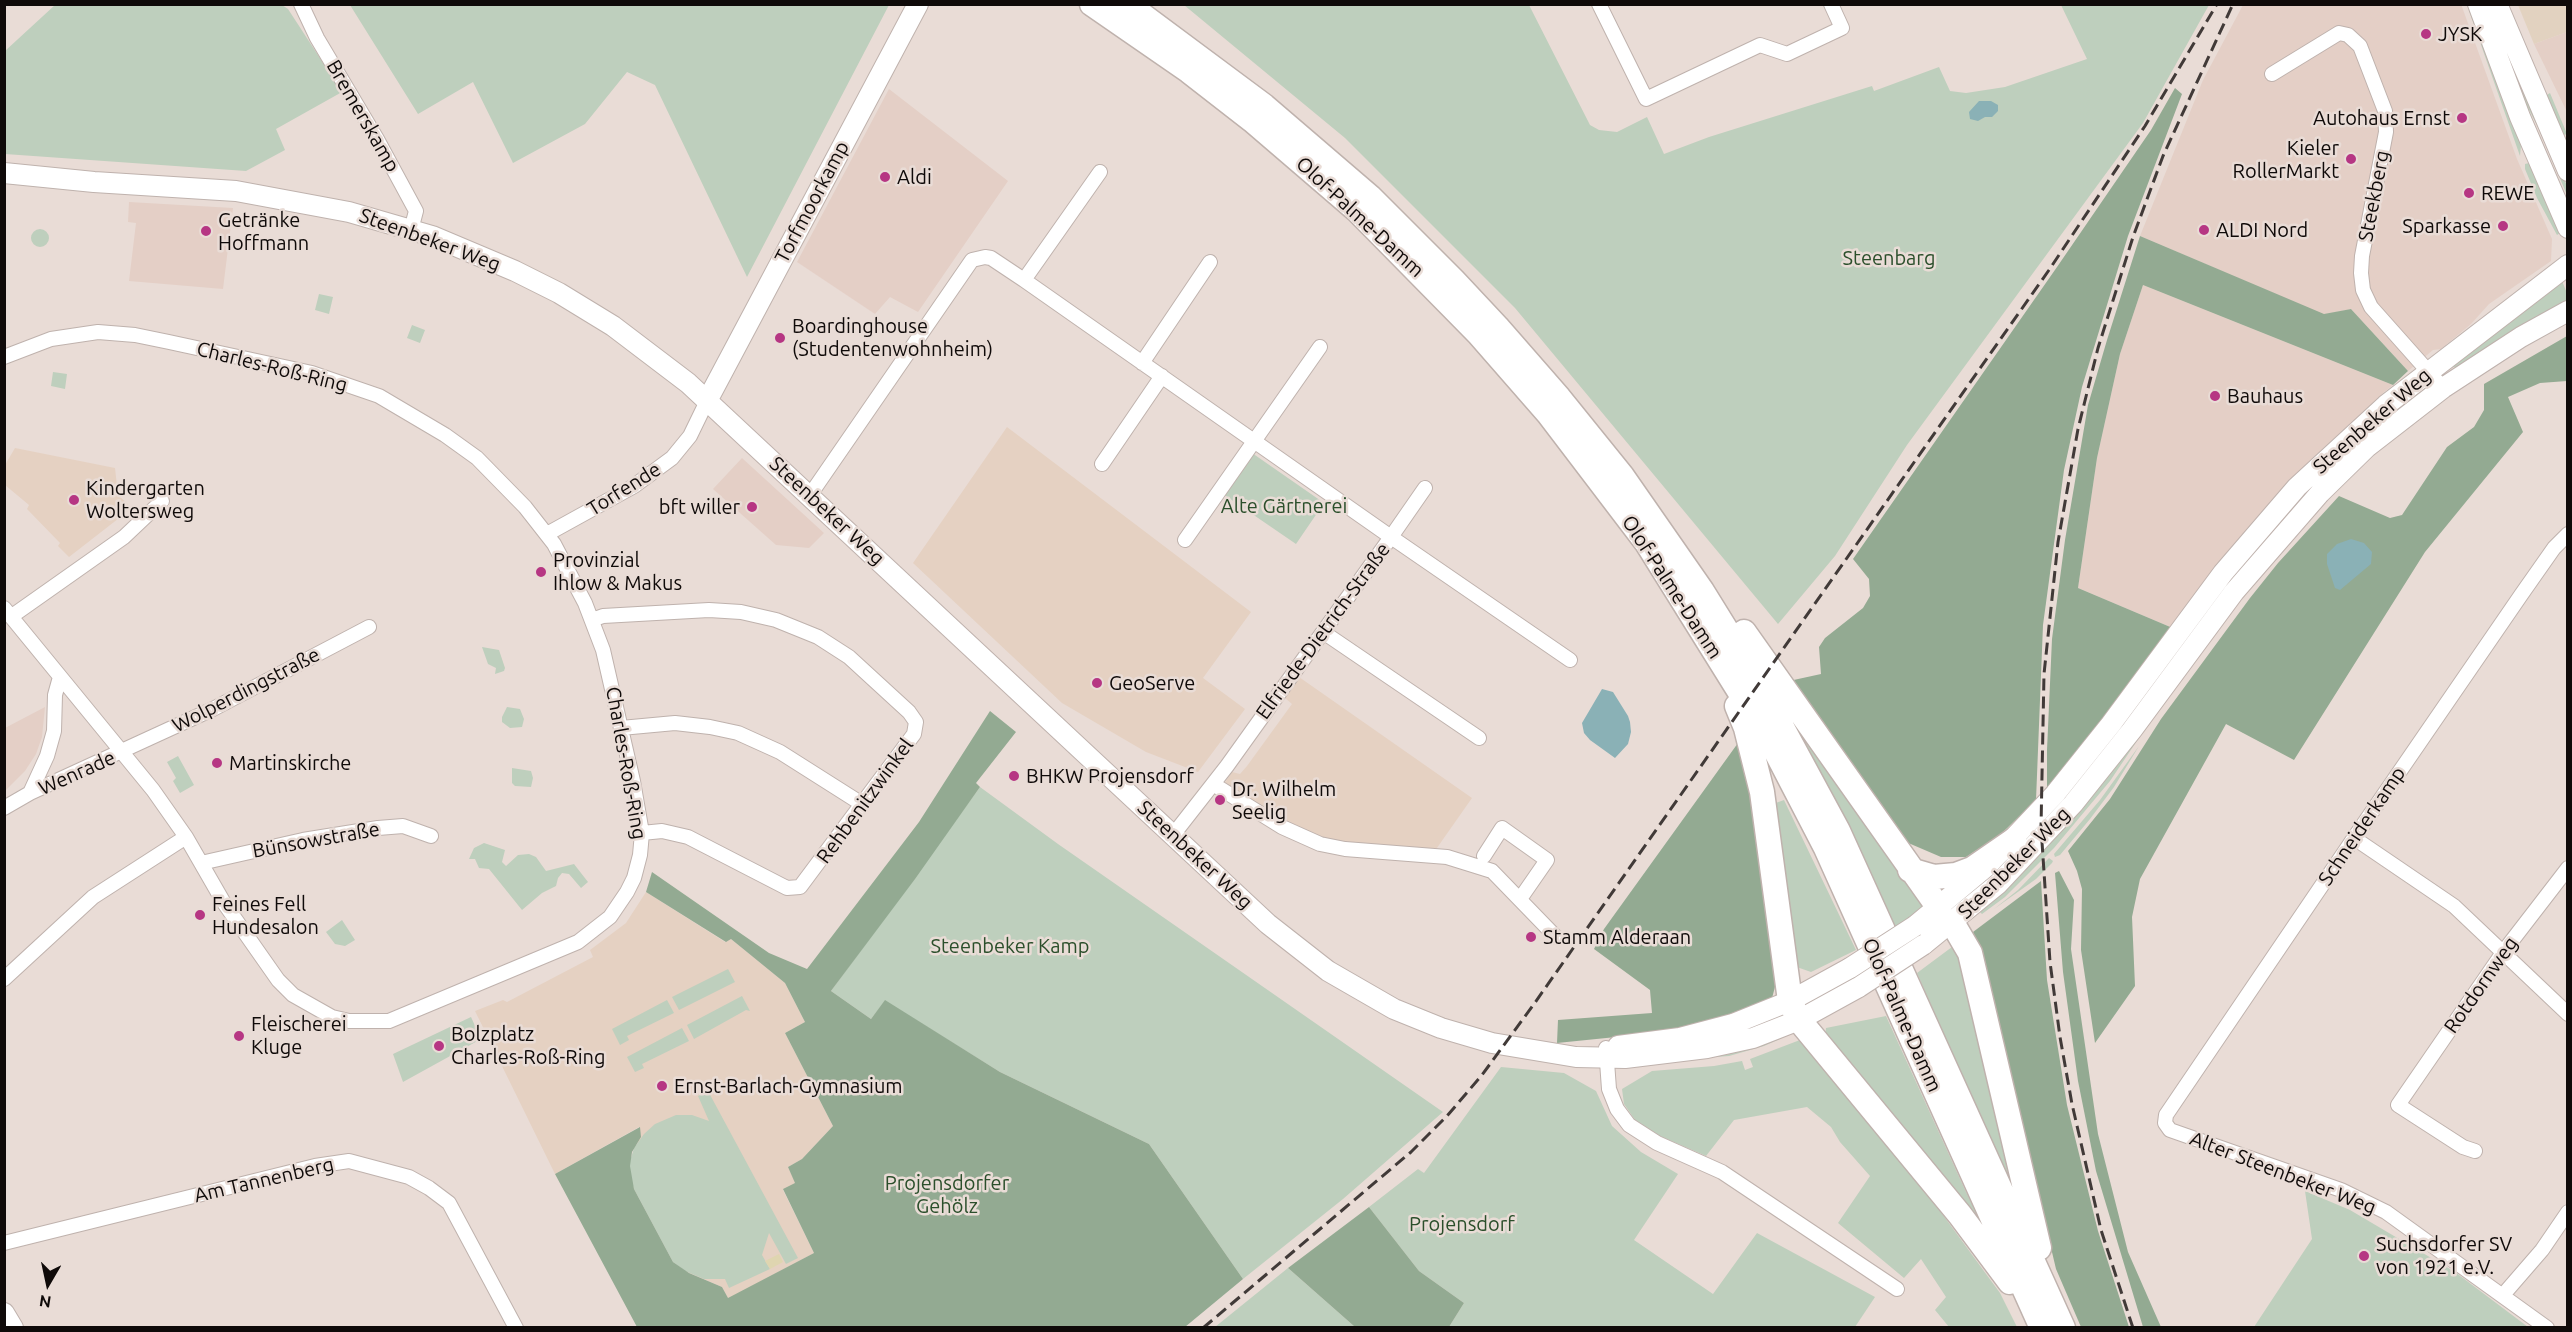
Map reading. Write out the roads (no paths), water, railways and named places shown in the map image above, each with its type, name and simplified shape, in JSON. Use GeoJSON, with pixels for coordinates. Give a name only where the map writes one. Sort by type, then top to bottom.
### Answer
{"type":"FeatureCollection","features":[{"type":"Feature","properties":{"kind":"highway","name":"Olof-Palme-Damm"},"geometry":{"type":"LineString","coordinates":[[1092,4],[1189,71],[1261,127],[1358,211],[1472,326],[1548,413],[1647,543],[1771,742],[1826,848],[2042,1328]]}},
{"type":"Feature","properties":{"kind":"highway","name":"Olof-Palme-Damm"},"geometry":{"type":"LineString","coordinates":[[1127,4],[1264,106],[1370,197],[1454,280],[1559,398],[1622,476],[1683,564],[1751,670],[1838,831],[2063,1328]]}},
{"type":"Feature","properties":{"kind":"highway"},"geometry":{"type":"LineString","coordinates":[[1683,564],[1727,609],[1970,953],[2036,1239],[2063,1328]]}},
{"type":"Feature","properties":{"kind":"highway"},"geometry":{"type":"LineString","coordinates":[[1716,654],[1746,728],[1762,792],[1795,1011],[1960,1215],[2042,1328]]}},
{"type":"Feature","properties":{"kind":"highway"},"geometry":{"type":"LineString","coordinates":[[1911,870],[1934,877],[1956,875],[1972,868],[2014,840]]}},
{"type":"Feature","properties":{"kind":"main road","name":"Torfmoorkamp"},"geometry":{"type":"LineString","coordinates":[[707,401],[918,4]]}},
{"type":"Feature","properties":{"kind":"main road"},"geometry":{"type":"LineString","coordinates":[[2478,4],[2520,117],[2568,228]]}},
{"type":"Feature","properties":{"kind":"main road"},"geometry":{"type":"LineString","coordinates":[[2497,4],[2568,171]]}},
{"type":"Feature","properties":{"kind":"main road","name":"Steenbeker Weg"},"geometry":{"type":"LineString","coordinates":[[4,173],[94,182],[236,191],[349,212],[411,230],[481,256],[559,293],[630,339],[707,401],[1290,942],[1359,990],[1394,1009],[1454,1033],[1492,1043],[1587,1059],[1704,1033],[1749,1018],[1795,1011],[1859,987],[1923,945],[2082,762],[2243,548],[2297,487],[2356,430],[2568,265]]}},
{"type":"Feature","properties":{"kind":"main road","name":"Steenbeker Weg"},"geometry":{"type":"LineString","coordinates":[[1795,1011],[1850,968],[1915,926],[1946,916],[2023,861],[2073,804],[2249,573],[2320,493],[2367,447],[2443,388],[2521,337],[2568,311]]}},
{"type":"Feature","properties":{"kind":"main road"},"geometry":{"type":"LineString","coordinates":[[2202,602],[2218,615]]}},
{"type":"Feature","properties":{"kind":"main road"},"geometry":{"type":"LineString","coordinates":[[4,1314],[13,1328]]}},
{"type":"Feature","properties":{"kind":"street","name":"Bremerskamp"},"geometry":{"type":"LineString","coordinates":[[301,4],[317,38],[416,211],[411,230]]}},
{"type":"Feature","properties":{"kind":"street"},"geometry":{"type":"LineString","coordinates":[[1599,4],[1646,99],[1760,45],[1787,54],[1842,28],[1831,4]]}},
{"type":"Feature","properties":{"kind":"street","name":"Steekberg"},"geometry":{"type":"LineString","coordinates":[[2272,74],[2338,33],[2348,35],[2360,46],[2385,111],[2386,132],[2362,256],[2361,273],[2364,290],[2371,308],[2443,388]]}},
{"type":"Feature","properties":{"kind":"street"},"geometry":{"type":"LineString","coordinates":[[1024,280],[1100,172]]}},
{"type":"Feature","properties":{"kind":"street","name":"Elfriede-Dietrich-Straße"},"geometry":{"type":"LineString","coordinates":[[810,495],[972,260],[978,257],[991,258],[1024,280],[1391,537],[1213,784],[1173,835]]}},
{"type":"Feature","properties":{"kind":"street"},"geometry":{"type":"LineString","coordinates":[[1142,363],[1210,262]]}},
{"type":"Feature","properties":{"kind":"street","name":"Charles-Roß-Ring"},"geometry":{"type":"LineString","coordinates":[[4,357],[51,339],[99,332],[120,333],[312,373],[379,396],[445,435],[496,476],[547,534],[576,584],[603,650],[642,833],[640,855],[627,892],[610,917],[598,928],[569,946],[452,996],[389,1021],[368,1022],[332,1017],[292,995],[267,965],[224,903],[186,837],[153,790],[8,612]]}},
{"type":"Feature","properties":{"kind":"street"},"geometry":{"type":"LineString","coordinates":[[1185,540],[1320,348]]}},
{"type":"Feature","properties":{"kind":"street"},"geometry":{"type":"LineString","coordinates":[[1102,464],[1162,376]]}},
{"type":"Feature","properties":{"kind":"street","name":"Torfende"},"geometry":{"type":"LineString","coordinates":[[547,534],[634,486],[672,458],[690,436],[707,401]]}},
{"type":"Feature","properties":{"kind":"street"},"geometry":{"type":"LineString","coordinates":[[1425,488],[1391,537],[1570,660]]}},
{"type":"Feature","properties":{"kind":"street"},"geometry":{"type":"LineString","coordinates":[[8,612],[124,537],[162,501]]}},
{"type":"Feature","properties":{"kind":"street","name":"Schneiderkamp"},"geometry":{"type":"LineString","coordinates":[[2165,1123],[2166,1115],[2354,838],[2554,548],[2568,534]]}},
{"type":"Feature","properties":{"kind":"street","name":"Rehbenitzwinkel"},"geometry":{"type":"LineString","coordinates":[[591,620],[603,616],[709,610],[741,612],[796,627],[841,652],[913,715],[916,722],[914,734],[803,884],[796,888],[787,888],[688,837],[662,831],[642,833]]}},
{"type":"Feature","properties":{"kind":"street","name":"Wolperdingstraße"},"geometry":{"type":"LineString","coordinates":[[123,752],[213,709],[369,627]]}},
{"type":"Feature","properties":{"kind":"street"},"geometry":{"type":"LineString","coordinates":[[1323,632],[1479,738]]}},
{"type":"Feature","properties":{"kind":"street","name":"Wenrade"},"geometry":{"type":"LineString","coordinates":[[30,793],[47,756],[54,731],[56,695],[60,677]]}},
{"type":"Feature","properties":{"kind":"street"},"geometry":{"type":"LineString","coordinates":[[621,728],[675,723],[710,726],[738,733],[780,752],[862,804]]}},
{"type":"Feature","properties":{"kind":"street","name":"Wenrade"},"geometry":{"type":"LineString","coordinates":[[4,808],[30,793],[123,752]]}},
{"type":"Feature","properties":{"kind":"street"},"geometry":{"type":"LineString","coordinates":[[1213,784],[1301,837],[1345,849],[1447,857],[1470,862],[1492,871],[1556,938]]}},
{"type":"Feature","properties":{"kind":"street","name":"Bünsowstraße"},"geometry":{"type":"LineString","coordinates":[[201,862],[303,840],[378,828],[403,826],[431,836]]}},
{"type":"Feature","properties":{"kind":"street"},"geometry":{"type":"LineString","coordinates":[[1484,856],[1502,828],[1547,860],[1520,899]]}},
{"type":"Feature","properties":{"kind":"street"},"geometry":{"type":"LineString","coordinates":[[4,979],[93,897],[186,837]]}},
{"type":"Feature","properties":{"kind":"street"},"geometry":{"type":"LineString","coordinates":[[2354,838],[2454,906],[2568,1014]]}},
{"type":"Feature","properties":{"kind":"street","name":"Rotdornweg"},"geometry":{"type":"LineString","coordinates":[[2475,1151],[2463,1147],[2398,1105],[2504,951],[2568,868]]}},
{"type":"Feature","properties":{"kind":"street"},"geometry":{"type":"LineString","coordinates":[[1606,1053],[1609,1089],[1617,1109],[1629,1125],[1657,1143],[1722,1172],[1896,1289]]}},
{"type":"Feature","properties":{"kind":"street","name":"Alter Steenbeker Weg"},"geometry":{"type":"LineString","coordinates":[[2165,1123],[2170,1130],[2341,1190],[2386,1212],[2547,1328]]}},
{"type":"Feature","properties":{"kind":"street","name":"Am Tannenberg"},"geometry":{"type":"LineString","coordinates":[[4,1243],[328,1163],[349,1161],[409,1177],[449,1203],[516,1328]]}},
{"type":"Feature","properties":{"kind":"street"},"geometry":{"type":"LineString","coordinates":[[2503,1295],[2542,1250],[2568,1212]]}},
{"type":"Feature","properties":{"kind":"water"},"geometry":{"type":"Polygon","coordinates":[[[1979,101],[1991,101],[1998,105],[1998,111],[1992,117],[1985,117],[1978,121],[1970,119],[1969,112],[1979,101]]]}},
{"type":"Feature","properties":{"kind":"water"},"geometry":{"type":"Polygon","coordinates":[[[2351,539],[2364,543],[2372,552],[2371,564],[2340,590],[2335,588],[2327,564],[2327,554],[2337,544],[2351,539]]]}},
{"type":"Feature","properties":{"kind":"water"},"geometry":{"type":"Polygon","coordinates":[[[1602,689],[1613,692],[1630,722],[1631,732],[1628,744],[1615,758],[1590,740],[1584,733],[1582,723],[1602,689]]]}},
{"type":"Feature","properties":{"kind":"railway"},"geometry":{"type":"LineString","coordinates":[[1203,1328],[1411,1152],[1447,1116],[1482,1075],[2049,270],[2145,126],[2217,4]]}},
{"type":"Feature","properties":{"kind":"railway"},"geometry":{"type":"LineString","coordinates":[[2133,1328],[2101,1230],[2072,1104],[2060,1037],[2050,962],[2041,827],[2044,674],[2058,542],[2078,429],[2098,348],[2133,237],[2163,156],[2233,4]]}},
{"type":"Feature","properties":{"kind":"place","name":"JYSK"},"geometry":{"type":"Point","coordinates":[2426,34]}},
{"type":"Feature","properties":{"kind":"place","name":"Autohaus Ernst"},"geometry":{"type":"Point","coordinates":[2462,118]}},
{"type":"Feature","properties":{"kind":"place","name":"Kieler RollerMarkt"},"geometry":{"type":"Point","coordinates":[2351,159]}},
{"type":"Feature","properties":{"kind":"place","name":"Aldi"},"geometry":{"type":"Point","coordinates":[885,177]}},
{"type":"Feature","properties":{"kind":"place","name":"REWE"},"geometry":{"type":"Point","coordinates":[2469,193]}},
{"type":"Feature","properties":{"kind":"place","name":"Sparkasse"},"geometry":{"type":"Point","coordinates":[2503,226]}},
{"type":"Feature","properties":{"kind":"place","name":"ALDI Nord"},"geometry":{"type":"Point","coordinates":[2204,230]}},
{"type":"Feature","properties":{"kind":"place","name":"Getränke Hoffmann"},"geometry":{"type":"Point","coordinates":[206,231]}},
{"type":"Feature","properties":{"kind":"place","name":"Boardinghouse (Studentenwohnheim)"},"geometry":{"type":"Point","coordinates":[780,338]}},
{"type":"Feature","properties":{"kind":"place","name":"Bauhaus"},"geometry":{"type":"Point","coordinates":[2215,396]}},
{"type":"Feature","properties":{"kind":"place","name":"Kindergarten Woltersweg"},"geometry":{"type":"Point","coordinates":[74,500]}},
{"type":"Feature","properties":{"kind":"place","name":"bft willer"},"geometry":{"type":"Point","coordinates":[752,507]}},
{"type":"Feature","properties":{"kind":"place","name":"Provinzial Ihlow & Makus"},"geometry":{"type":"Point","coordinates":[541,572]}},
{"type":"Feature","properties":{"kind":"place","name":"GeoServe"},"geometry":{"type":"Point","coordinates":[1097,683]}},
{"type":"Feature","properties":{"kind":"place","name":"Martinskirche"},"geometry":{"type":"Point","coordinates":[217,763]}},
{"type":"Feature","properties":{"kind":"place","name":"BHKW Projensdorf"},"geometry":{"type":"Point","coordinates":[1014,776]}},
{"type":"Feature","properties":{"kind":"place","name":"Dr. Wilhelm Seelig"},"geometry":{"type":"Point","coordinates":[1220,800]}},
{"type":"Feature","properties":{"kind":"place","name":"Feines Fell Hundesalon"},"geometry":{"type":"Point","coordinates":[200,915]}},
{"type":"Feature","properties":{"kind":"place","name":"Stamm Alderaan"},"geometry":{"type":"Point","coordinates":[1531,937]}},
{"type":"Feature","properties":{"kind":"place","name":"Fleischerei Kluge"},"geometry":{"type":"Point","coordinates":[239,1036]}},
{"type":"Feature","properties":{"kind":"place","name":"Bolzplatz Charles-Roß-Ring"},"geometry":{"type":"Point","coordinates":[439,1046]}},
{"type":"Feature","properties":{"kind":"place","name":"Ernst-Barlach-Gymnasium"},"geometry":{"type":"Point","coordinates":[662,1086]}},
{"type":"Feature","properties":{"kind":"place","name":"Suchsdorfer SV von 1921 e.V."},"geometry":{"type":"Point","coordinates":[2364,1256]}},
{"type":"Feature","properties":{"kind":"park label","name":"Steenbarg"},"geometry":{"type":"Point","coordinates":[1889,258]}},
{"type":"Feature","properties":{"kind":"park label","name":"Alte Gärtnerei"},"geometry":{"type":"Point","coordinates":[1284,506]}},
{"type":"Feature","properties":{"kind":"park label","name":"Steenbeker Kamp"},"geometry":{"type":"Point","coordinates":[1010,946]}},
{"type":"Feature","properties":{"kind":"park label","name":"Projensdorfer Gehölz"},"geometry":{"type":"Point","coordinates":[947,1194]}},
{"type":"Feature","properties":{"kind":"park label","name":"Projensdorf"},"geometry":{"type":"Point","coordinates":[1462,1224]}}]}
